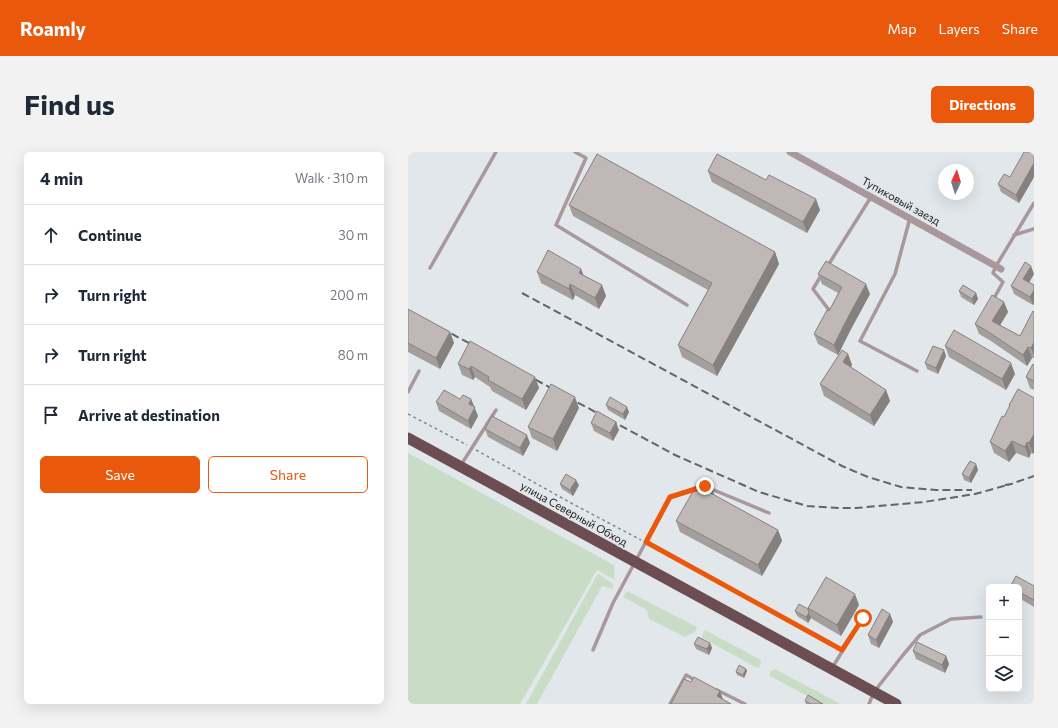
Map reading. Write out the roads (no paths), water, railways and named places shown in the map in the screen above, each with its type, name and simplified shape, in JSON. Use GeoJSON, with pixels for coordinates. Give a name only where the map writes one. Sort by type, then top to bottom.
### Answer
{"type":"FeatureCollection","features":[{"type":"Feature","properties":{"kind":"highway","name":"улица Северный Обход"},"geometry":{"type":"LineString","coordinates":[[408,438],[896,704]]}},
{"type":"Feature","properties":{"kind":"street","name":"Тупиковый заезд"},"geometry":{"type":"LineString","coordinates":[[790,152],[998,268]]}},
{"type":"Feature","properties":{"kind":"lane"},"geometry":{"type":"LineString","coordinates":[[430,268],[496,152]]}},
{"type":"Feature","properties":{"kind":"lane"},"geometry":{"type":"LineString","coordinates":[[575,152],[586,158],[556,224],[687,305]]}},
{"type":"Feature","properties":{"kind":"lane"},"geometry":{"type":"LineString","coordinates":[[830,310],[813,289],[871,197]]}},
{"type":"Feature","properties":{"kind":"lane"},"geometry":{"type":"LineString","coordinates":[[992,301],[1002,282],[993,273],[998,268],[1014,236],[1034,203]]}},
{"type":"Feature","properties":{"kind":"lane"},"geometry":{"type":"LineString","coordinates":[[910,218],[895,274],[860,340],[917,371]]}},
{"type":"Feature","properties":{"kind":"lane"},"geometry":{"type":"LineString","coordinates":[[1014,236],[1034,229]]}},
{"type":"Feature","properties":{"kind":"lane"},"geometry":{"type":"LineString","coordinates":[[408,392],[419,371]]}},
{"type":"Feature","properties":{"kind":"lane"},"geometry":{"type":"LineString","coordinates":[[460,466],[496,410]]}},
{"type":"Feature","properties":{"kind":"lane"},"geometry":{"type":"LineString","coordinates":[[593,650],[613,603],[670,497],[705,486],[769,513]]}},
{"type":"Feature","properties":{"kind":"lane"},"geometry":{"type":"LineString","coordinates":[[869,704],[874,692],[920,635],[951,619],[981,617]]}},
{"type":"Feature","properties":{"kind":"lane"},"geometry":{"type":"LineString","coordinates":[[831,668],[863,618]]}},
{"type":"Feature","properties":{"kind":"lane"},"geometry":{"type":"LineString","coordinates":[[670,704],[686,675],[699,681]]}},
{"type":"Feature","properties":{"kind":"lane"},"geometry":{"type":"LineString","coordinates":[[712,688],[745,704]]}},
{"type":"Feature","properties":{"kind":"railway"},"geometry":{"type":"LineString","coordinates":[[522,293],[842,466],[868,477],[901,487],[936,490],[972,490]]}},
{"type":"Feature","properties":{"kind":"railway"},"geometry":{"type":"LineString","coordinates":[[441,328],[478,348]]}},
{"type":"Feature","properties":{"kind":"railway"},"geometry":{"type":"LineString","coordinates":[[525,374],[675,455],[759,492],[807,506],[856,508],[924,502],[975,494],[1011,484]]}},
{"type":"Feature","properties":{"kind":"railway"},"geometry":{"type":"LineString","coordinates":[[1005,485],[1034,476]]}}]}
